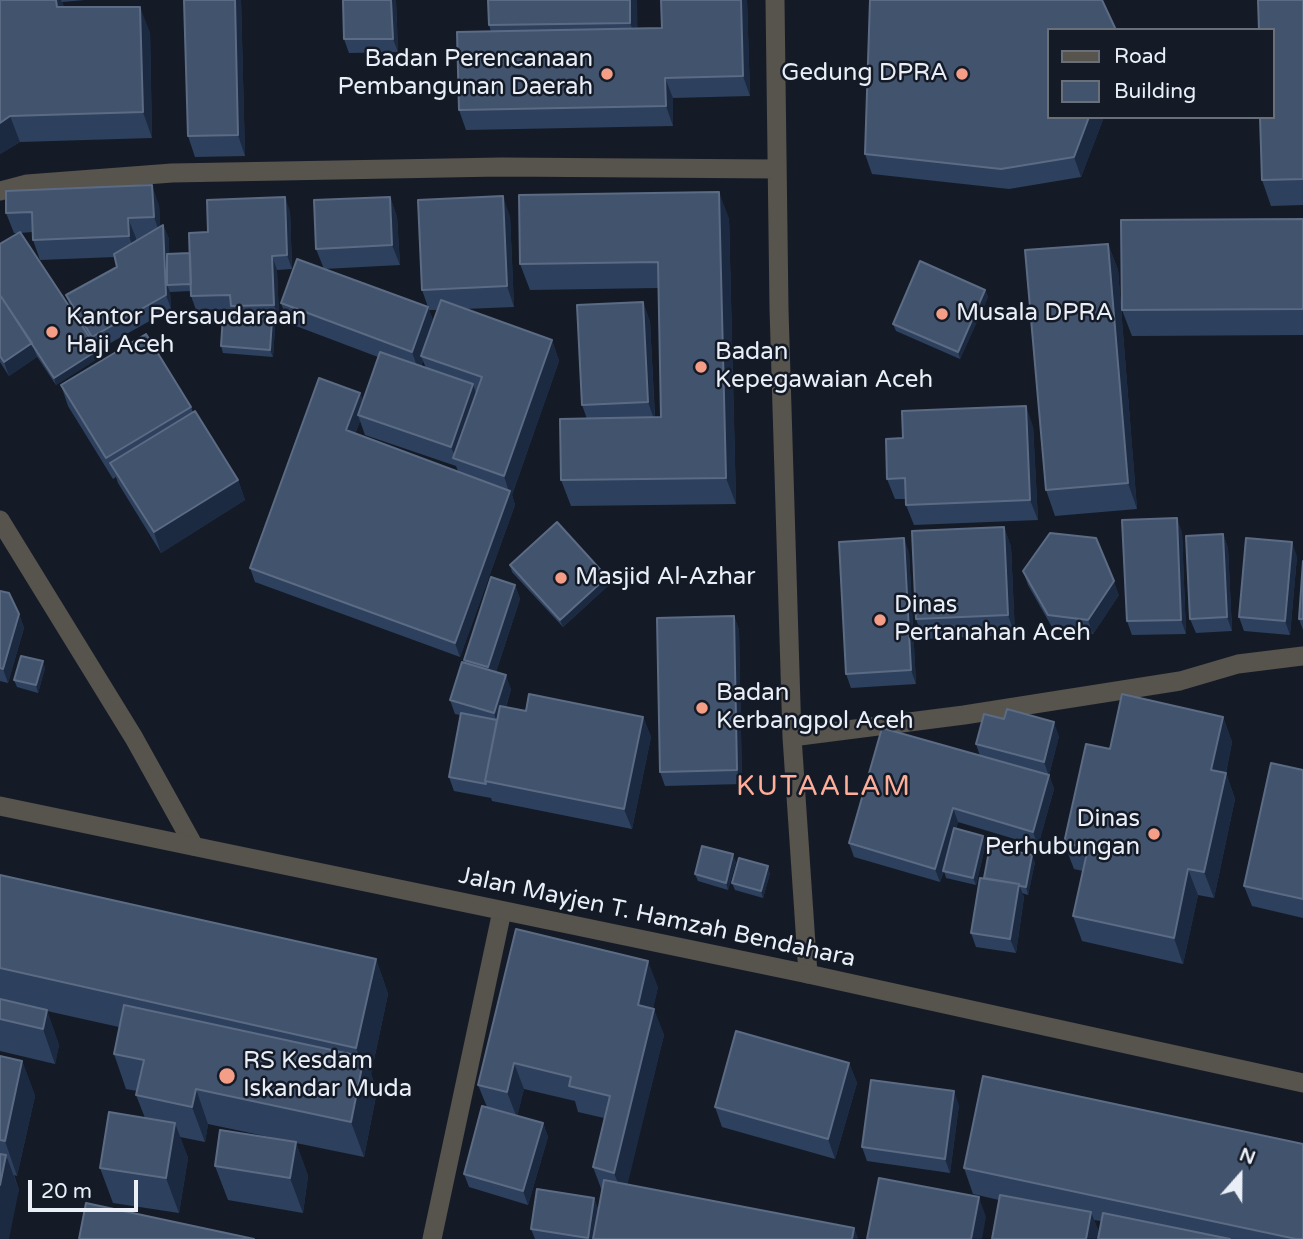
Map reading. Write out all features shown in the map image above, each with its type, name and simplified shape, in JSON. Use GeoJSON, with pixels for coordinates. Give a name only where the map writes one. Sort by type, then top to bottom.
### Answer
{"type":"FeatureCollection","features":[{"type":"Feature","properties":{"kind":"street"},"geometry":{"type":"LineString","coordinates":[[775,0],[776,169],[792,737],[808,974]]}},
{"type":"Feature","properties":{"kind":"street"},"geometry":{"type":"LineString","coordinates":[[0,191],[27,184],[172,173],[501,167],[776,169]]}},
{"type":"Feature","properties":{"kind":"street"},"geometry":{"type":"LineString","coordinates":[[0,520],[134,738],[194,846]]}},
{"type":"Feature","properties":{"kind":"street"},"geometry":{"type":"LineString","coordinates":[[792,737],[977,713],[1180,681],[1238,664],[1303,656]]}},
{"type":"Feature","properties":{"kind":"street","name":"Jalan Mayjen T. Hamzah Bendahara"},"geometry":{"type":"LineString","coordinates":[[0,806],[808,974],[1303,1083]]}},
{"type":"Feature","properties":{"kind":"street"},"geometry":{"type":"LineString","coordinates":[[435,1238],[502,911]]}},
{"type":"Feature","properties":{"kind":"building"},"geometry":{"type":"Polygon","coordinates":[[[0,0],[56,0],[57,7],[140,7],[143,112],[10,116],[0,123],[0,0]]]}},
{"type":"Feature","properties":{"kind":"building"},"geometry":{"type":"Polygon","coordinates":[[[184,0],[235,0],[238,135],[188,136],[184,0]]]}},
{"type":"Feature","properties":{"kind":"building"},"geometry":{"type":"Polygon","coordinates":[[[343,0],[391,0],[393,39],[344,39],[343,0]]]}},
{"type":"Feature","properties":{"kind":"building"},"geometry":{"type":"Polygon","coordinates":[[[488,0],[630,0],[630,23],[489,25],[488,0]]]}},
{"type":"Feature","properties":{"kind":"building","name":"Badan Perencanaan Pembangunan Daerah"},"geometry":{"type":"Polygon","coordinates":[[[661,0],[741,0],[743,76],[665,78],[666,106],[459,110],[457,32],[662,28],[661,0]]]}},
{"type":"Feature","properties":{"kind":"building","name":"Gedung DPRA"},"geometry":{"type":"Polygon","coordinates":[[[870,0],[1102,0],[1115,28],[1048,28],[1048,119],[1088,119],[1074,157],[1001,169],[865,154],[870,0]]]}},
{"type":"Feature","properties":{"kind":"building"},"geometry":{"type":"Polygon","coordinates":[[[1258,0],[1303,0],[1303,179],[1262,180],[1260,119],[1275,119],[1275,28],[1259,28],[1258,0]]]}},
{"type":"Feature","properties":{"kind":"building"},"geometry":{"type":"Polygon","coordinates":[[[152,185],[154,217],[128,218],[129,236],[33,240],[32,212],[6,213],[6,191],[152,185]]]}},
{"type":"Feature","properties":{"kind":"building","name":"Badan Kepegawaian Aceh"},"geometry":{"type":"Polygon","coordinates":[[[719,192],[726,478],[561,480],[560,419],[661,417],[658,262],[520,264],[519,195],[719,192]]]}},
{"type":"Feature","properties":{"kind":"building"},"geometry":{"type":"Polygon","coordinates":[[[503,196],[507,286],[422,290],[418,200],[503,196]]]}},
{"type":"Feature","properties":{"kind":"building"},"geometry":{"type":"Polygon","coordinates":[[[285,197],[287,255],[272,256],[274,305],[231,306],[230,295],[191,296],[189,233],[208,232],[207,200],[285,197]]]}},
{"type":"Feature","properties":{"kind":"building"},"geometry":{"type":"Polygon","coordinates":[[[390,197],[392,245],[316,249],[314,200],[390,197]]]}},
{"type":"Feature","properties":{"kind":"building"},"geometry":{"type":"Polygon","coordinates":[[[1303,219],[1303,309],[1122,310],[1121,220],[1303,219]]]}},
{"type":"Feature","properties":{"kind":"building"},"geometry":{"type":"Polygon","coordinates":[[[163,225],[166,295],[92,337],[66,295],[117,267],[114,254],[163,225]]]}},
{"type":"Feature","properties":{"kind":"building","name":"Kantor Persaudaraan Haji Aceh"},"geometry":{"type":"Polygon","coordinates":[[[20,232],[98,350],[54,378],[0,295],[0,244],[20,232]]]}},
{"type":"Feature","properties":{"kind":"building"},"geometry":{"type":"Polygon","coordinates":[[[1108,244],[1128,483],[1046,490],[1025,250],[1108,244]]]}},
{"type":"Feature","properties":{"kind":"building"},"geometry":{"type":"Polygon","coordinates":[[[190,253],[191,284],[167,285],[167,254],[190,253]]]}},
{"type":"Feature","properties":{"kind":"building"},"geometry":{"type":"Polygon","coordinates":[[[297,259],[428,307],[412,352],[281,303],[297,259]]]}},
{"type":"Feature","properties":{"kind":"building","name":"Musala DPRA"},"geometry":{"type":"Polygon","coordinates":[[[920,261],[985,290],[958,352],[893,324],[920,261]]]}},
{"type":"Feature","properties":{"kind":"building"},"geometry":{"type":"Polygon","coordinates":[[[0,295],[32,343],[4,362],[0,356],[0,295]]]}},
{"type":"Feature","properties":{"kind":"building"},"geometry":{"type":"Polygon","coordinates":[[[441,300],[552,340],[504,476],[453,458],[482,377],[421,356],[441,300]]]}},
{"type":"Feature","properties":{"kind":"building"},"geometry":{"type":"Polygon","coordinates":[[[643,302],[648,402],[582,405],[577,305],[643,302]]]}},
{"type":"Feature","properties":{"kind":"building"},"geometry":{"type":"Polygon","coordinates":[[[223,316],[272,320],[270,350],[221,346],[223,316]]]}},
{"type":"Feature","properties":{"kind":"building"},"geometry":{"type":"Polygon","coordinates":[[[146,334],[191,407],[106,458],[61,385],[146,334]]]}},
{"type":"Feature","properties":{"kind":"building"},"geometry":{"type":"Polygon","coordinates":[[[380,352],[473,384],[451,447],[358,415],[380,352]]]}},
{"type":"Feature","properties":{"kind":"building"},"geometry":{"type":"Polygon","coordinates":[[[319,378],[360,393],[346,430],[510,491],[455,643],[250,568],[319,378]]]}},
{"type":"Feature","properties":{"kind":"building"},"geometry":{"type":"Polygon","coordinates":[[[1026,406],[1030,500],[906,505],[905,478],[887,479],[886,439],[903,438],[902,411],[1026,406]]]}},
{"type":"Feature","properties":{"kind":"building"},"geometry":{"type":"Polygon","coordinates":[[[195,411],[238,480],[154,532],[110,463],[195,411]]]}},
{"type":"Feature","properties":{"kind":"building"},"geometry":{"type":"Polygon","coordinates":[[[1177,518],[1181,620],[1127,621],[1122,520],[1177,518]]]}},
{"type":"Feature","properties":{"kind":"building","name":"Masjid Al-Azhar"},"geometry":{"type":"Polygon","coordinates":[[[557,522],[607,577],[560,620],[510,565],[557,522]]]}},
{"type":"Feature","properties":{"kind":"building"},"geometry":{"type":"Polygon","coordinates":[[[1004,527],[1008,615],[916,619],[912,531],[1004,527]]]}},
{"type":"Feature","properties":{"kind":"building"},"geometry":{"type":"Polygon","coordinates":[[[1050,533],[1096,538],[1114,581],[1088,620],[1048,615],[1023,571],[1050,533]]]}},
{"type":"Feature","properties":{"kind":"building"},"geometry":{"type":"Polygon","coordinates":[[[1223,534],[1227,617],[1190,619],[1186,536],[1223,534]]]}},
{"type":"Feature","properties":{"kind":"building","name":"Dinas Pertanahan Aceh"},"geometry":{"type":"Polygon","coordinates":[[[904,538],[911,670],[846,674],[839,542],[904,538]]]}},
{"type":"Feature","properties":{"kind":"building"},"geometry":{"type":"Polygon","coordinates":[[[1246,538],[1292,542],[1285,621],[1239,617],[1246,538]]]}},
{"type":"Feature","properties":{"kind":"building"},"geometry":{"type":"Polygon","coordinates":[[[1303,561],[1303,619],[1299,619],[1303,561]]]}},
{"type":"Feature","properties":{"kind":"building"},"geometry":{"type":"Polygon","coordinates":[[[491,577],[515,585],[488,667],[464,660],[491,577]]]}},
{"type":"Feature","properties":{"kind":"building"},"geometry":{"type":"Polygon","coordinates":[[[0,591],[9,593],[19,614],[3,669],[0,668],[0,591]]]}},
{"type":"Feature","properties":{"kind":"building","name":"Badan Kerbangpol Aceh"},"geometry":{"type":"Polygon","coordinates":[[[734,616],[737,770],[660,772],[657,618],[734,616]]]}},
{"type":"Feature","properties":{"kind":"building"},"geometry":{"type":"Polygon","coordinates":[[[21,656],[43,661],[36,685],[14,680],[21,656]]]}},
{"type":"Feature","properties":{"kind":"building"},"geometry":{"type":"Polygon","coordinates":[[[462,662],[506,675],[494,713],[450,700],[462,662]]]}},
{"type":"Feature","properties":{"kind":"building"},"geometry":{"type":"Polygon","coordinates":[[[529,694],[643,717],[624,809],[485,781],[500,706],[526,711],[529,694]]]}},
{"type":"Feature","properties":{"kind":"building","name":"Dinas Perhubungan"},"geometry":{"type":"Polygon","coordinates":[[[1122,694],[1223,717],[1211,770],[1226,773],[1204,872],[1188,869],[1174,938],[1073,916],[1088,848],[1064,843],[1086,744],[1110,749],[1122,694]]]}},
{"type":"Feature","properties":{"kind":"building"},"geometry":{"type":"Polygon","coordinates":[[[1007,709],[1054,722],[1044,762],[976,744],[984,714],[1004,719],[1007,709]]]}},
{"type":"Feature","properties":{"kind":"building"},"geometry":{"type":"Polygon","coordinates":[[[461,713],[497,720],[486,784],[449,777],[461,713]]]}},
{"type":"Feature","properties":{"kind":"building"},"geometry":{"type":"Polygon","coordinates":[[[882,728],[1049,775],[1033,832],[953,808],[935,869],[849,843],[882,728]]]}},
{"type":"Feature","properties":{"kind":"building"},"geometry":{"type":"Polygon","coordinates":[[[1271,763],[1303,770],[1303,899],[1244,886],[1271,763]]]}},
{"type":"Feature","properties":{"kind":"building"},"geometry":{"type":"Polygon","coordinates":[[[954,828],[983,836],[973,878],[943,871],[954,828]]]}},
{"type":"Feature","properties":{"kind":"building"},"geometry":{"type":"Polygon","coordinates":[[[702,846],[733,854],[726,883],[695,874],[702,846]]]}},
{"type":"Feature","properties":{"kind":"building"},"geometry":{"type":"Polygon","coordinates":[[[990,846],[1032,855],[1026,887],[984,878],[990,846]]]}},
{"type":"Feature","properties":{"kind":"building"},"geometry":{"type":"Polygon","coordinates":[[[739,858],[768,866],[761,891],[732,883],[739,858]]]}},
{"type":"Feature","properties":{"kind":"building"},"geometry":{"type":"Polygon","coordinates":[[[0,875],[376,959],[356,1048],[0,968],[0,875]]]}},
{"type":"Feature","properties":{"kind":"building"},"geometry":{"type":"Polygon","coordinates":[[[980,878],[1019,884],[1010,939],[971,933],[980,878]]]}},
{"type":"Feature","properties":{"kind":"building"},"geometry":{"type":"Polygon","coordinates":[[[516,929],[648,961],[638,1005],[654,1009],[614,1173],[593,1167],[610,1096],[569,1086],[571,1077],[514,1063],[507,1092],[478,1085],[516,929]]]}},
{"type":"Feature","properties":{"kind":"building"},"geometry":{"type":"Polygon","coordinates":[[[0,999],[47,1010],[43,1029],[0,1019],[0,999]]]}},
{"type":"Feature","properties":{"kind":"building"},"geometry":{"type":"Polygon","coordinates":[[[124,1005],[364,1057],[351,1122],[196,1089],[192,1107],[136,1095],[144,1060],[114,1054],[124,1005]]]}},
{"type":"Feature","properties":{"kind":"building"},"geometry":{"type":"Polygon","coordinates":[[[736,1031],[849,1063],[828,1139],[715,1107],[736,1031]]]}},
{"type":"Feature","properties":{"kind":"building"},"geometry":{"type":"Polygon","coordinates":[[[0,1056],[22,1061],[5,1141],[0,1140],[0,1056]]]}},
{"type":"Feature","properties":{"kind":"building"},"geometry":{"type":"Polygon","coordinates":[[[983,1076],[1303,1144],[1303,1239],[964,1168],[983,1076]]]}},
{"type":"Feature","properties":{"kind":"building"},"geometry":{"type":"Polygon","coordinates":[[[871,1080],[954,1091],[945,1159],[862,1147],[871,1080]]]}},
{"type":"Feature","properties":{"kind":"building"},"geometry":{"type":"Polygon","coordinates":[[[482,1106],[543,1123],[523,1191],[464,1174],[482,1106]]]}},
{"type":"Feature","properties":{"kind":"building"},"geometry":{"type":"Polygon","coordinates":[[[109,1112],[175,1123],[166,1178],[100,1168],[109,1112]]]}},
{"type":"Feature","properties":{"kind":"building"},"geometry":{"type":"Polygon","coordinates":[[[220,1130],[296,1142],[290,1178],[215,1166],[220,1130]]]}},
{"type":"Feature","properties":{"kind":"building"},"geometry":{"type":"Polygon","coordinates":[[[0,1154],[6,1155],[0,1185],[0,1154]]]}},
{"type":"Feature","properties":{"kind":"building"},"geometry":{"type":"Polygon","coordinates":[[[879,1178],[979,1197],[971,1239],[867,1239],[879,1178]]]}},
{"type":"Feature","properties":{"kind":"building"},"geometry":{"type":"Polygon","coordinates":[[[604,1180],[854,1228],[852,1239],[593,1239],[604,1180]]]}},
{"type":"Feature","properties":{"kind":"building"},"geometry":{"type":"Polygon","coordinates":[[[537,1189],[594,1198],[588,1238],[531,1229],[537,1189]]]}},
{"type":"Feature","properties":{"kind":"building"},"geometry":{"type":"Polygon","coordinates":[[[1000,1195],[1091,1212],[1086,1239],[992,1239],[1000,1195]]]}},
{"type":"Feature","properties":{"kind":"building"},"geometry":{"type":"Polygon","coordinates":[[[86,1203],[254,1239],[79,1239],[86,1203]]]}},
{"type":"Feature","properties":{"kind":"building"},"geometry":{"type":"Polygon","coordinates":[[[1103,1213],[1230,1239],[1098,1239],[1103,1213]]]}},
{"type":"Feature","properties":{"kind":"place","name":"Badan Perencanaan Pembangunan Daerah"},"geometry":{"type":"Point","coordinates":[607,74]}},
{"type":"Feature","properties":{"kind":"place","name":"Gedung DPRA"},"geometry":{"type":"Point","coordinates":[962,74]}},
{"type":"Feature","properties":{"kind":"place","name":"Musala DPRA"},"geometry":{"type":"Point","coordinates":[942,314]}},
{"type":"Feature","properties":{"kind":"place","name":"Kantor Persaudaraan Haji Aceh"},"geometry":{"type":"Point","coordinates":[52,332]}},
{"type":"Feature","properties":{"kind":"place","name":"Badan Kepegawaian Aceh"},"geometry":{"type":"Point","coordinates":[701,367]}},
{"type":"Feature","properties":{"kind":"place","name":"Masjid Al-Azhar"},"geometry":{"type":"Point","coordinates":[561,578]}},
{"type":"Feature","properties":{"kind":"place","name":"Dinas Pertanahan Aceh"},"geometry":{"type":"Point","coordinates":[880,620]}},
{"type":"Feature","properties":{"kind":"place","name":"Badan Kerbangpol Aceh"},"geometry":{"type":"Point","coordinates":[702,708]}},
{"type":"Feature","properties":{"kind":"place","name":"Dinas Perhubungan"},"geometry":{"type":"Point","coordinates":[1154,834]}},
{"type":"Feature","properties":{"kind":"place","name":"RS Kesdam Iskandar Muda"},"geometry":{"type":"Point","coordinates":[227,1076]}},
{"type":"Feature","properties":{"kind":"district","name":"KUTAALAM"},"geometry":{"type":"Point","coordinates":[824,788]}}]}
